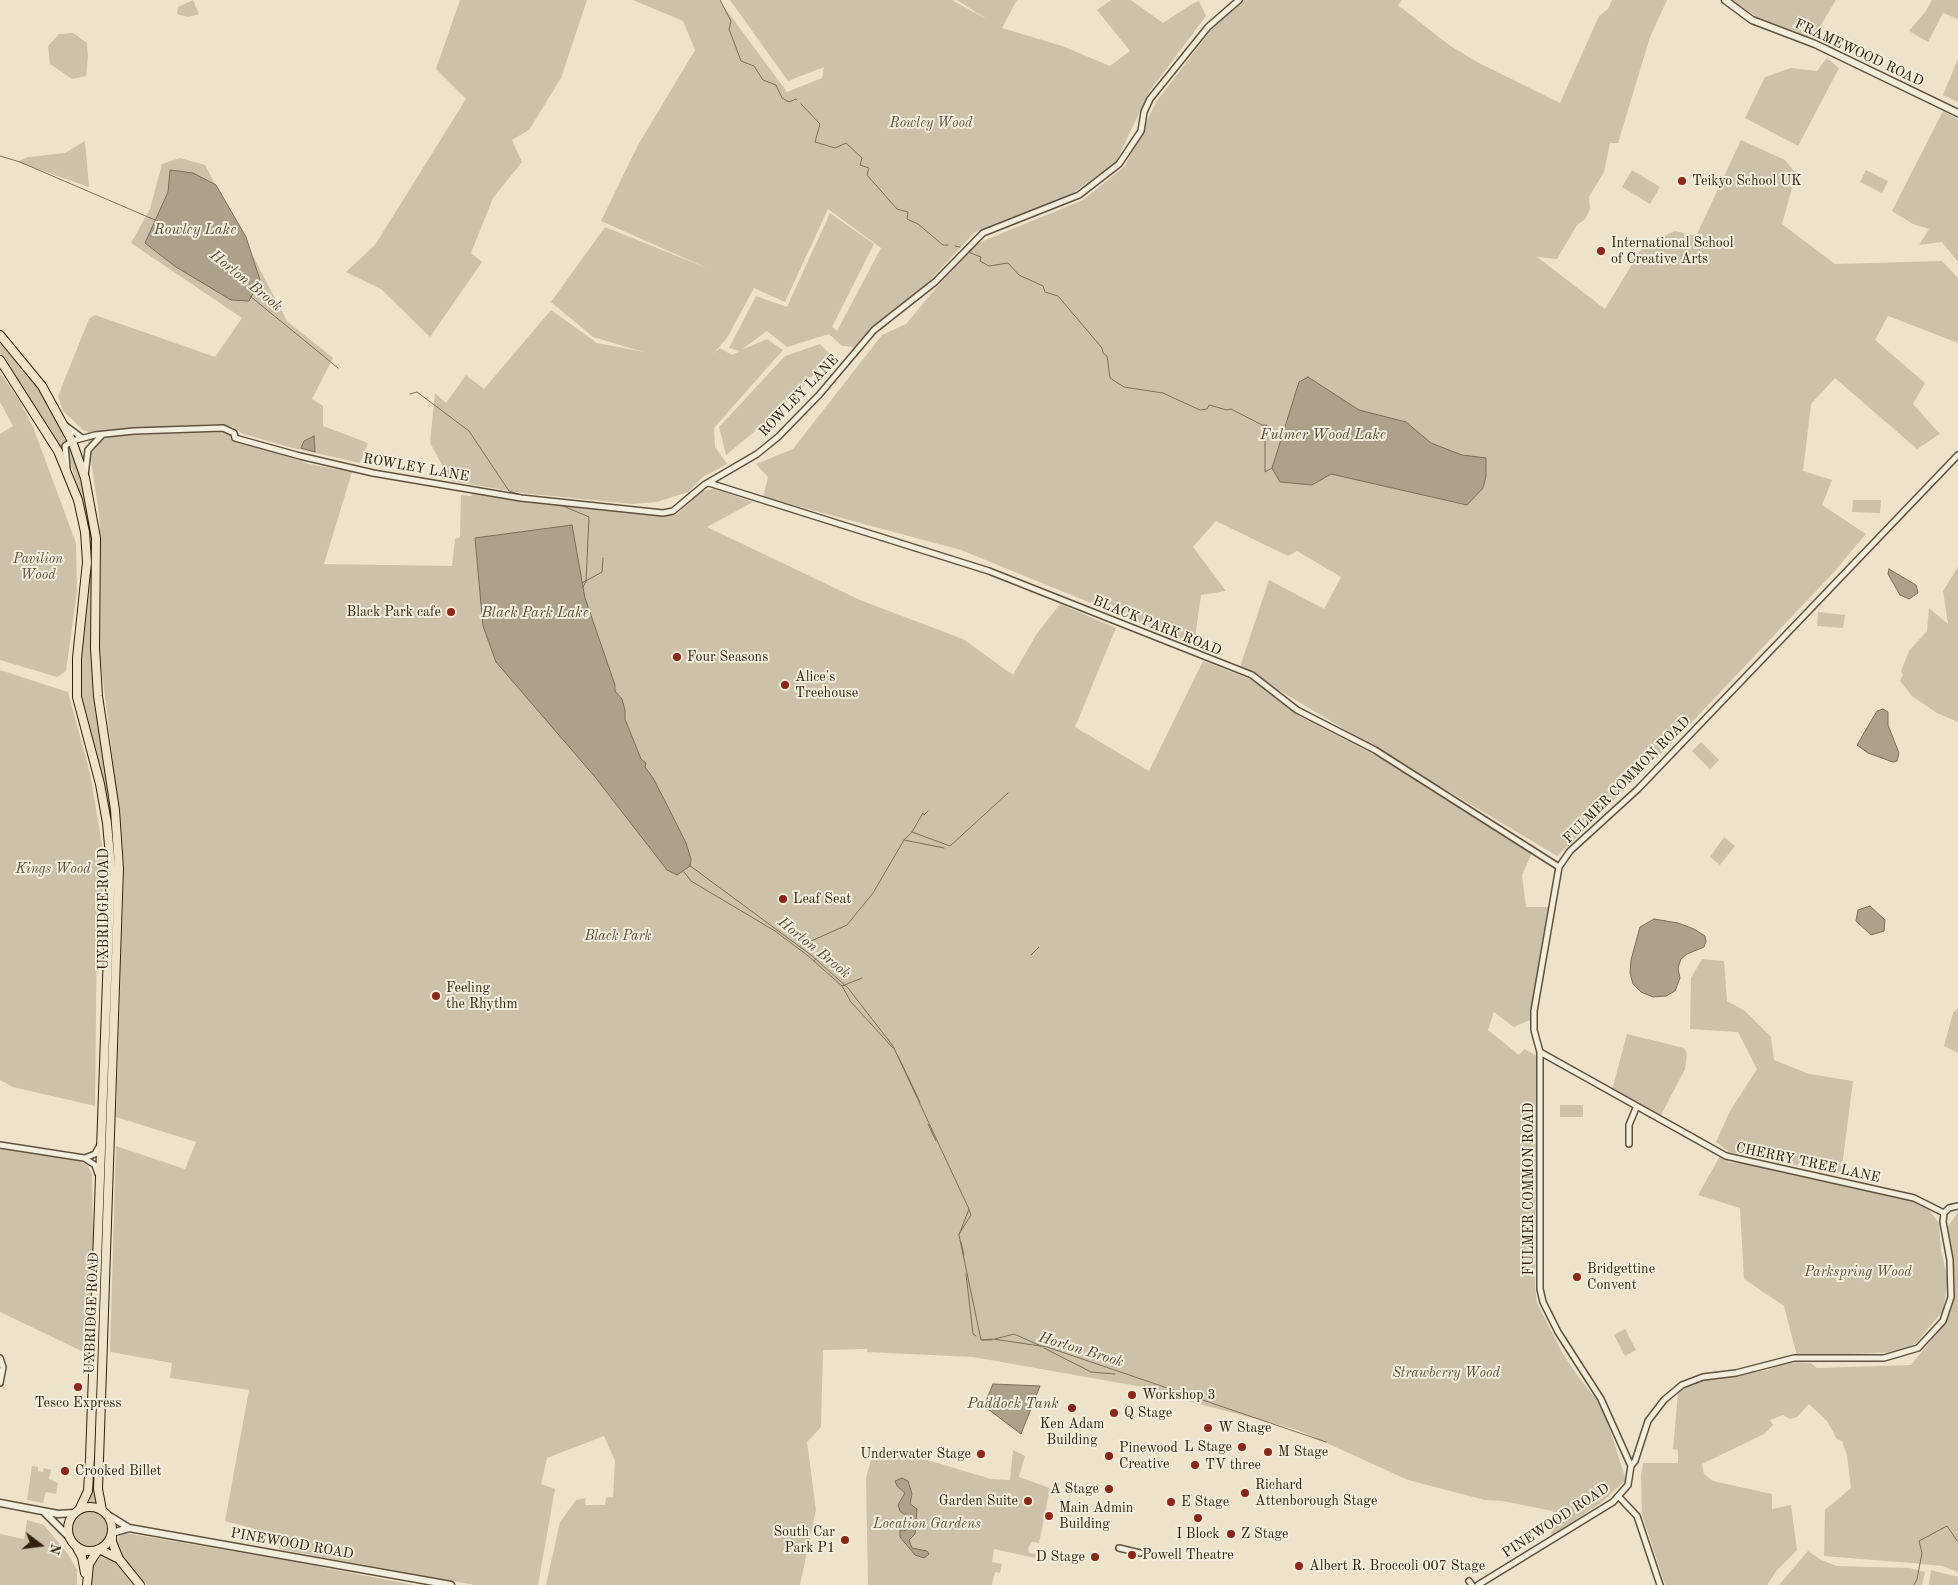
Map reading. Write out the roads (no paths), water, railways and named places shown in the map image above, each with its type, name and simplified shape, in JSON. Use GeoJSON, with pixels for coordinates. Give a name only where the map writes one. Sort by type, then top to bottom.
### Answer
{"type":"FeatureCollection","features":[{"type":"Feature","properties":{"kind":"main road","name":"UXBRIDGE ROAD"},"geometry":{"type":"LineString","coordinates":[[0,335],[42,386],[64,424],[85,478],[96,538],[95,648],[98,696],[115,810],[119,868],[98,1489],[105,1512]]}},
{"type":"Feature","properties":{"kind":"main road","name":"UXBRIDGE ROAD"},"geometry":{"type":"LineString","coordinates":[[0,360],[58,451],[78,500],[86,539],[87,562],[77,658],[78,697],[100,784],[107,823],[111,868],[89,1479],[86,1496],[77,1511]]}},
{"type":"Feature","properties":{"kind":"main road"},"geometry":{"type":"LineString","coordinates":[[87,1582],[82,1557],[70,1538],[68,1526],[77,1511],[94,1506],[105,1512],[112,1525],[112,1542],[119,1559],[140,1585]]}},
{"type":"Feature","properties":{"kind":"main road"},"geometry":{"type":"LineString","coordinates":[[87,1582],[88,1564],[99,1549],[108,1542],[112,1534]]}},
{"type":"Feature","properties":{"kind":"main road"},"geometry":{"type":"LineString","coordinates":[[76,1546],[84,1550],[99,1549],[119,1559]]}},
{"type":"Feature","properties":{"kind":"street","name":"ROWLEY LANE"},"geometry":{"type":"LineString","coordinates":[[72,442],[102,434],[134,431],[223,428],[234,433],[235,438],[373,473],[521,498],[663,513],[678,508],[698,489],[757,454],[778,437],[819,395],[874,330],[935,282],[983,232],[1079,195],[1119,164],[1141,131],[1144,112],[1150,99],[1203,32],[1239,0]]}},
{"type":"Feature","properties":{"kind":"street","name":"FRAMEWOOD ROAD"},"geometry":{"type":"LineString","coordinates":[[1725,0],[1752,20],[1815,44],[1850,63],[1958,113]]}},
{"type":"Feature","properties":{"kind":"street"},"geometry":{"type":"LineString","coordinates":[[64,424],[83,438],[90,446]]}},
{"type":"Feature","properties":{"kind":"street"},"geometry":{"type":"LineString","coordinates":[[85,478],[86,457],[90,446],[102,434]]}},
{"type":"Feature","properties":{"kind":"street"},"geometry":{"type":"LineString","coordinates":[[67,473],[64,451],[65,446],[72,442]]}},
{"type":"Feature","properties":{"kind":"street","name":"FULMER COMMON ROAD"},"geometry":{"type":"LineString","coordinates":[[1631,1466],[1601,1400],[1558,1332],[1542,1295],[1540,1052],[1534,1030],[1534,1012],[1559,867],[1570,851],[1638,789],[1958,455]]}},
{"type":"Feature","properties":{"kind":"street","name":"BLACK PARK ROAD"},"geometry":{"type":"LineString","coordinates":[[709,483],[989,571],[1252,676],[1297,710],[1376,750],[1559,867]]}},
{"type":"Feature","properties":{"kind":"street","name":"CHERRY TREE LANE"},"geometry":{"type":"LineString","coordinates":[[1540,1052],[1636,1108],[1726,1156],[1914,1198],[1944,1213]]}},
{"type":"Feature","properties":{"kind":"street"},"geometry":{"type":"LineString","coordinates":[[1629,1144],[1630,1125],[1636,1108]]}},
{"type":"Feature","properties":{"kind":"street"},"geometry":{"type":"LineString","coordinates":[[84,1158],[95,1154],[102,1141]]}},
{"type":"Feature","properties":{"kind":"street"},"geometry":{"type":"LineString","coordinates":[[0,1145],[84,1158],[94,1165],[100,1180]]}},
{"type":"Feature","properties":{"kind":"street"},"geometry":{"type":"LineString","coordinates":[[1944,1213],[1949,1208],[1958,1206]]}},
{"type":"Feature","properties":{"kind":"street","name":"PINEWOOD ROAD"},"geometry":{"type":"LineString","coordinates":[[1478,1585],[1601,1511],[1619,1497],[1628,1484],[1631,1466],[1635,1461],[1648,1421],[1664,1400],[1682,1385],[1703,1377],[1736,1372],[1794,1358],[1884,1358],[1918,1348],[1943,1321],[1951,1297],[1950,1260],[1943,1222],[1944,1213]]}},
{"type":"Feature","properties":{"kind":"street"},"geometry":{"type":"LineString","coordinates":[[0,1358],[4,1367],[0,1382]]}},
{"type":"Feature","properties":{"kind":"street"},"geometry":{"type":"LineString","coordinates":[[1619,1497],[1636,1516],[1660,1585]]}},
{"type":"Feature","properties":{"kind":"street"},"geometry":{"type":"LineString","coordinates":[[0,1503],[58,1514],[77,1511]]}},
{"type":"Feature","properties":{"kind":"street"},"geometry":{"type":"LineString","coordinates":[[43,1511],[70,1538]]}},
{"type":"Feature","properties":{"kind":"street","name":"PINEWOOD ROAD"},"geometry":{"type":"LineString","coordinates":[[105,1512],[129,1528],[450,1585]]}},
{"type":"Feature","properties":{"kind":"street","name":"PINEWOOD ROAD"},"geometry":{"type":"LineString","coordinates":[[112,1534],[129,1528]]}},
{"type":"Feature","properties":{"kind":"street"},"geometry":{"type":"LineString","coordinates":[[1118,1548],[1140,1552]]}},
{"type":"Feature","properties":{"kind":"water","name":"Rowley Lake"},"geometry":{"type":"Polygon","coordinates":[[[170,170],[193,173],[216,185],[246,237],[260,280],[249,301],[231,300],[176,267],[145,243],[168,192],[170,170]]]}},
{"type":"Feature","properties":{"kind":"water","name":"Fulmer Wood Lake"},"geometry":{"type":"Polygon","coordinates":[[[1308,377],[1359,410],[1406,422],[1431,443],[1462,455],[1486,458],[1486,476],[1483,488],[1467,505],[1331,474],[1312,485],[1280,482],[1272,468],[1299,382],[1308,377]]]}},
{"type":"Feature","properties":{"kind":"water"},"geometry":{"type":"Polygon","coordinates":[[[314,436],[315,452],[301,448],[304,441],[314,436]]]}},
{"type":"Feature","properties":{"kind":"water","name":"Black Park Lake"},"geometry":{"type":"Polygon","coordinates":[[[572,525],[585,598],[615,685],[615,691],[622,699],[625,719],[641,759],[646,763],[645,767],[653,778],[686,843],[691,859],[690,866],[677,875],[667,870],[595,777],[496,662],[483,626],[475,538],[572,525]]]}},
{"type":"Feature","properties":{"kind":"water"},"geometry":{"type":"Polygon","coordinates":[[[1889,569],[1916,585],[1918,593],[1909,599],[1900,595],[1888,574],[1889,569]]]}},
{"type":"Feature","properties":{"kind":"water"},"geometry":{"type":"Polygon","coordinates":[[[1883,709],[1888,712],[1888,725],[1899,753],[1897,761],[1893,762],[1868,753],[1857,745],[1877,711],[1883,709]]]}},
{"type":"Feature","properties":{"kind":"water"},"geometry":{"type":"Polygon","coordinates":[[[1870,906],[1885,920],[1884,931],[1871,935],[1856,921],[1858,910],[1870,906]]]}},
{"type":"Feature","properties":{"kind":"water"},"geometry":{"type":"Polygon","coordinates":[[[1654,919],[1678,923],[1694,929],[1705,936],[1706,941],[1704,947],[1687,954],[1681,959],[1678,968],[1680,978],[1675,991],[1666,996],[1653,997],[1641,992],[1633,984],[1630,973],[1631,960],[1640,927],[1654,919]]]}},
{"type":"Feature","properties":{"kind":"water","name":"Paddock Tank"},"geometry":{"type":"Polygon","coordinates":[[[993,1384],[1040,1386],[1021,1434],[984,1406],[993,1384]]]}},
{"type":"Feature","properties":{"kind":"water"},"geometry":{"type":"Polygon","coordinates":[[[902,1478],[908,1481],[912,1494],[910,1504],[917,1509],[915,1534],[909,1540],[912,1548],[927,1551],[929,1554],[924,1558],[915,1555],[900,1537],[900,1530],[906,1530],[911,1527],[912,1523],[900,1511],[898,1505],[905,1493],[897,1486],[895,1481],[902,1478]]]}},
{"type":"Feature","properties":{"kind":"waterway"},"geometry":{"type":"LineString","coordinates":[[720,0],[731,21],[729,29],[741,61],[754,66],[763,80],[776,85],[782,98],[789,102],[797,100]]}},
{"type":"Feature","properties":{"kind":"waterway"},"geometry":{"type":"LineString","coordinates":[[801,104],[820,124],[815,142],[835,148],[846,143],[862,158],[860,165],[869,168],[867,175],[897,209],[908,212],[907,219],[918,224],[943,245],[948,245]]}},
{"type":"Feature","properties":{"kind":"waterway","name":"Horton Brook"},"geometry":{"type":"LineString","coordinates":[[0,156],[20,162],[155,220]]}},
{"type":"Feature","properties":{"kind":"waterway"},"geometry":{"type":"LineString","coordinates":[[955,246],[960,247]]}},
{"type":"Feature","properties":{"kind":"waterway"},"geometry":{"type":"LineString","coordinates":[[968,252],[981,257],[980,261],[989,266],[1008,263],[1019,275],[1043,286],[1045,292],[1058,296],[1102,348],[1103,353],[1107,356],[1110,378],[1124,387],[1163,393],[1200,410],[1207,409],[1209,405],[1227,410],[1231,409],[1262,425],[1267,425],[1265,472],[1272,468]]}},
{"type":"Feature","properties":{"kind":"waterway","name":"Horton Brook"},"geometry":{"type":"LineString","coordinates":[[250,296],[338,368]]}},
{"type":"Feature","properties":{"kind":"waterway","name":"Horton Brook"},"geometry":{"type":"LineString","coordinates":[[410,394],[417,392],[469,431],[509,491],[528,497]]}},
{"type":"Feature","properties":{"kind":"waterway","name":"Horton Brook"},"geometry":{"type":"LineString","coordinates":[[551,504],[563,506],[589,517],[586,582],[582,588]]}},
{"type":"Feature","properties":{"kind":"waterway"},"geometry":{"type":"LineString","coordinates":[[582,583],[602,572],[603,558]]}},
{"type":"Feature","properties":{"kind":"waterway"},"geometry":{"type":"LineString","coordinates":[[912,832],[950,846],[1008,793]]}},
{"type":"Feature","properties":{"kind":"waterway"},"geometry":{"type":"LineString","coordinates":[[800,946],[847,925],[873,893],[904,840],[912,832],[923,813],[924,815],[928,811]]}},
{"type":"Feature","properties":{"kind":"waterway"},"geometry":{"type":"LineString","coordinates":[[904,840],[944,848]]}},
{"type":"Feature","properties":{"kind":"waterway","name":"Horton Brook"},"geometry":{"type":"LineString","coordinates":[[689,865],[811,955],[848,988],[893,1046],[969,1209],[959,1235],[981,1340],[993,1339],[1047,1347],[1326,1442]]}},
{"type":"Feature","properties":{"kind":"waterway","name":"Horton Brook"},"geometry":{"type":"LineString","coordinates":[[684,872],[691,881],[775,931],[807,955],[842,986],[851,1002],[893,1048]]}},
{"type":"Feature","properties":{"kind":"waterway"},"geometry":{"type":"LineString","coordinates":[[814,961],[826,947]]}},
{"type":"Feature","properties":{"kind":"waterway"},"geometry":{"type":"LineString","coordinates":[[1031,955],[1039,947]]}},
{"type":"Feature","properties":{"kind":"waterway"},"geometry":{"type":"LineString","coordinates":[[842,986],[862,978]]}},
{"type":"Feature","properties":{"kind":"waterway","name":"Horton Brook"},"geometry":{"type":"LineString","coordinates":[[898,1056],[920,1102]]}},
{"type":"Feature","properties":{"kind":"waterway","name":"Horton Brook"},"geometry":{"type":"LineString","coordinates":[[928,1124],[936,1141]]}},
{"type":"Feature","properties":{"kind":"waterway","name":"Horton Brook"},"geometry":{"type":"LineString","coordinates":[[959,1234],[971,1215],[969,1210]]}},
{"type":"Feature","properties":{"kind":"waterway","name":"Horton Brook"},"geometry":{"type":"LineString","coordinates":[[961,1242],[964,1255]]}},
{"type":"Feature","properties":{"kind":"waterway"},"geometry":{"type":"LineString","coordinates":[[966,1274],[973,1334],[976,1336]]}},
{"type":"Feature","properties":{"kind":"waterway"},"geometry":{"type":"LineString","coordinates":[[995,1339],[1014,1334],[1041,1346]]}},
{"type":"Feature","properties":{"kind":"waterway","name":"Horton Brook"},"geometry":{"type":"LineString","coordinates":[[982,1340],[992,1340]]}},
{"type":"Feature","properties":{"kind":"waterway"},"geometry":{"type":"LineString","coordinates":[[1044,1348],[1091,1372],[1115,1374]]}},
{"type":"Feature","properties":{"kind":"waterway"},"geometry":{"type":"LineString","coordinates":[[1914,1585],[1922,1553],[1919,1541],[1947,1526],[1958,1542]]}},
{"type":"Feature","properties":{"kind":"place","name":"Teikyo School UK"},"geometry":{"type":"Point","coordinates":[1682,181]}},
{"type":"Feature","properties":{"kind":"place","name":"International School of Creative Arts"},"geometry":{"type":"Point","coordinates":[1601,251]}},
{"type":"Feature","properties":{"kind":"place","name":"Black Park cafe"},"geometry":{"type":"Point","coordinates":[451,612]}},
{"type":"Feature","properties":{"kind":"place","name":"Four Seasons"},"geometry":{"type":"Point","coordinates":[677,657]}},
{"type":"Feature","properties":{"kind":"place","name":"Alice's Treehouse"},"geometry":{"type":"Point","coordinates":[785,685]}},
{"type":"Feature","properties":{"kind":"place","name":"Leaf Seat"},"geometry":{"type":"Point","coordinates":[783,899]}},
{"type":"Feature","properties":{"kind":"place","name":"Feeling the Rhythm"},"geometry":{"type":"Point","coordinates":[436,996]}},
{"type":"Feature","properties":{"kind":"place","name":"Bridgettine Convent"},"geometry":{"type":"Point","coordinates":[1577,1277]}},
{"type":"Feature","properties":{"kind":"place","name":"Tesco Express"},"geometry":{"type":"Point","coordinates":[78,1387]}},
{"type":"Feature","properties":{"kind":"place","name":"Workshop 3"},"geometry":{"type":"Point","coordinates":[1132,1395]}},
{"type":"Feature","properties":{"kind":"place","name":"Ken Adam Building"},"geometry":{"type":"Point","coordinates":[1072,1408]}},
{"type":"Feature","properties":{"kind":"place","name":"Q Stage"},"geometry":{"type":"Point","coordinates":[1114,1413]}},
{"type":"Feature","properties":{"kind":"place","name":"W Stage"},"geometry":{"type":"Point","coordinates":[1208,1428]}},
{"type":"Feature","properties":{"kind":"place","name":"L Stage"},"geometry":{"type":"Point","coordinates":[1242,1447]}},
{"type":"Feature","properties":{"kind":"place","name":"M Stage"},"geometry":{"type":"Point","coordinates":[1268,1452]}},
{"type":"Feature","properties":{"kind":"place","name":"Underwater Stage"},"geometry":{"type":"Point","coordinates":[981,1454]}},
{"type":"Feature","properties":{"kind":"place","name":"Pinewood Creative"},"geometry":{"type":"Point","coordinates":[1109,1456]}},
{"type":"Feature","properties":{"kind":"place","name":"TV three"},"geometry":{"type":"Point","coordinates":[1195,1465]}},
{"type":"Feature","properties":{"kind":"place","name":"Crooked Billet"},"geometry":{"type":"Point","coordinates":[65,1471]}},
{"type":"Feature","properties":{"kind":"place","name":"A Stage"},"geometry":{"type":"Point","coordinates":[1109,1489]}},
{"type":"Feature","properties":{"kind":"place","name":"Richard Attenborough Stage"},"geometry":{"type":"Point","coordinates":[1245,1493]}},
{"type":"Feature","properties":{"kind":"place","name":"Garden Suite"},"geometry":{"type":"Point","coordinates":[1028,1501]}},
{"type":"Feature","properties":{"kind":"place","name":"E Stage"},"geometry":{"type":"Point","coordinates":[1171,1502]}},
{"type":"Feature","properties":{"kind":"place","name":"Main Admin Building"},"geometry":{"type":"Point","coordinates":[1049,1516]}},
{"type":"Feature","properties":{"kind":"place","name":"I Block"},"geometry":{"type":"Point","coordinates":[1198,1518]}},
{"type":"Feature","properties":{"kind":"place","name":"Z Stage"},"geometry":{"type":"Point","coordinates":[1231,1534]}},
{"type":"Feature","properties":{"kind":"place","name":"South Car Park P1"},"geometry":{"type":"Point","coordinates":[845,1540]}},
{"type":"Feature","properties":{"kind":"place","name":"Powell Theatre"},"geometry":{"type":"Point","coordinates":[1132,1555]}},
{"type":"Feature","properties":{"kind":"place","name":"D Stage"},"geometry":{"type":"Point","coordinates":[1095,1557]}},
{"type":"Feature","properties":{"kind":"place","name":"Albert R. Broccoli 007 Stage"},"geometry":{"type":"Point","coordinates":[1299,1566]}},
{"type":"Feature","properties":{"kind":"park label","name":"Rowley Wood"},"geometry":{"type":"Point","coordinates":[931,123]}},
{"type":"Feature","properties":{"kind":"park label","name":"Pavilion Wood"},"geometry":{"type":"Point","coordinates":[38,568]}},
{"type":"Feature","properties":{"kind":"park label","name":"Kings Wood"},"geometry":{"type":"Point","coordinates":[53,869]}},
{"type":"Feature","properties":{"kind":"park label","name":"Black Park"},"geometry":{"type":"Point","coordinates":[618,936]}},
{"type":"Feature","properties":{"kind":"park label","name":"Parkspring Wood"},"geometry":{"type":"Point","coordinates":[1858,1272]}},
{"type":"Feature","properties":{"kind":"park label","name":"Strawberry Wood"},"geometry":{"type":"Point","coordinates":[1446,1373]}},
{"type":"Feature","properties":{"kind":"park label","name":"Location Gardens"},"geometry":{"type":"Point","coordinates":[927,1524]}}]}
